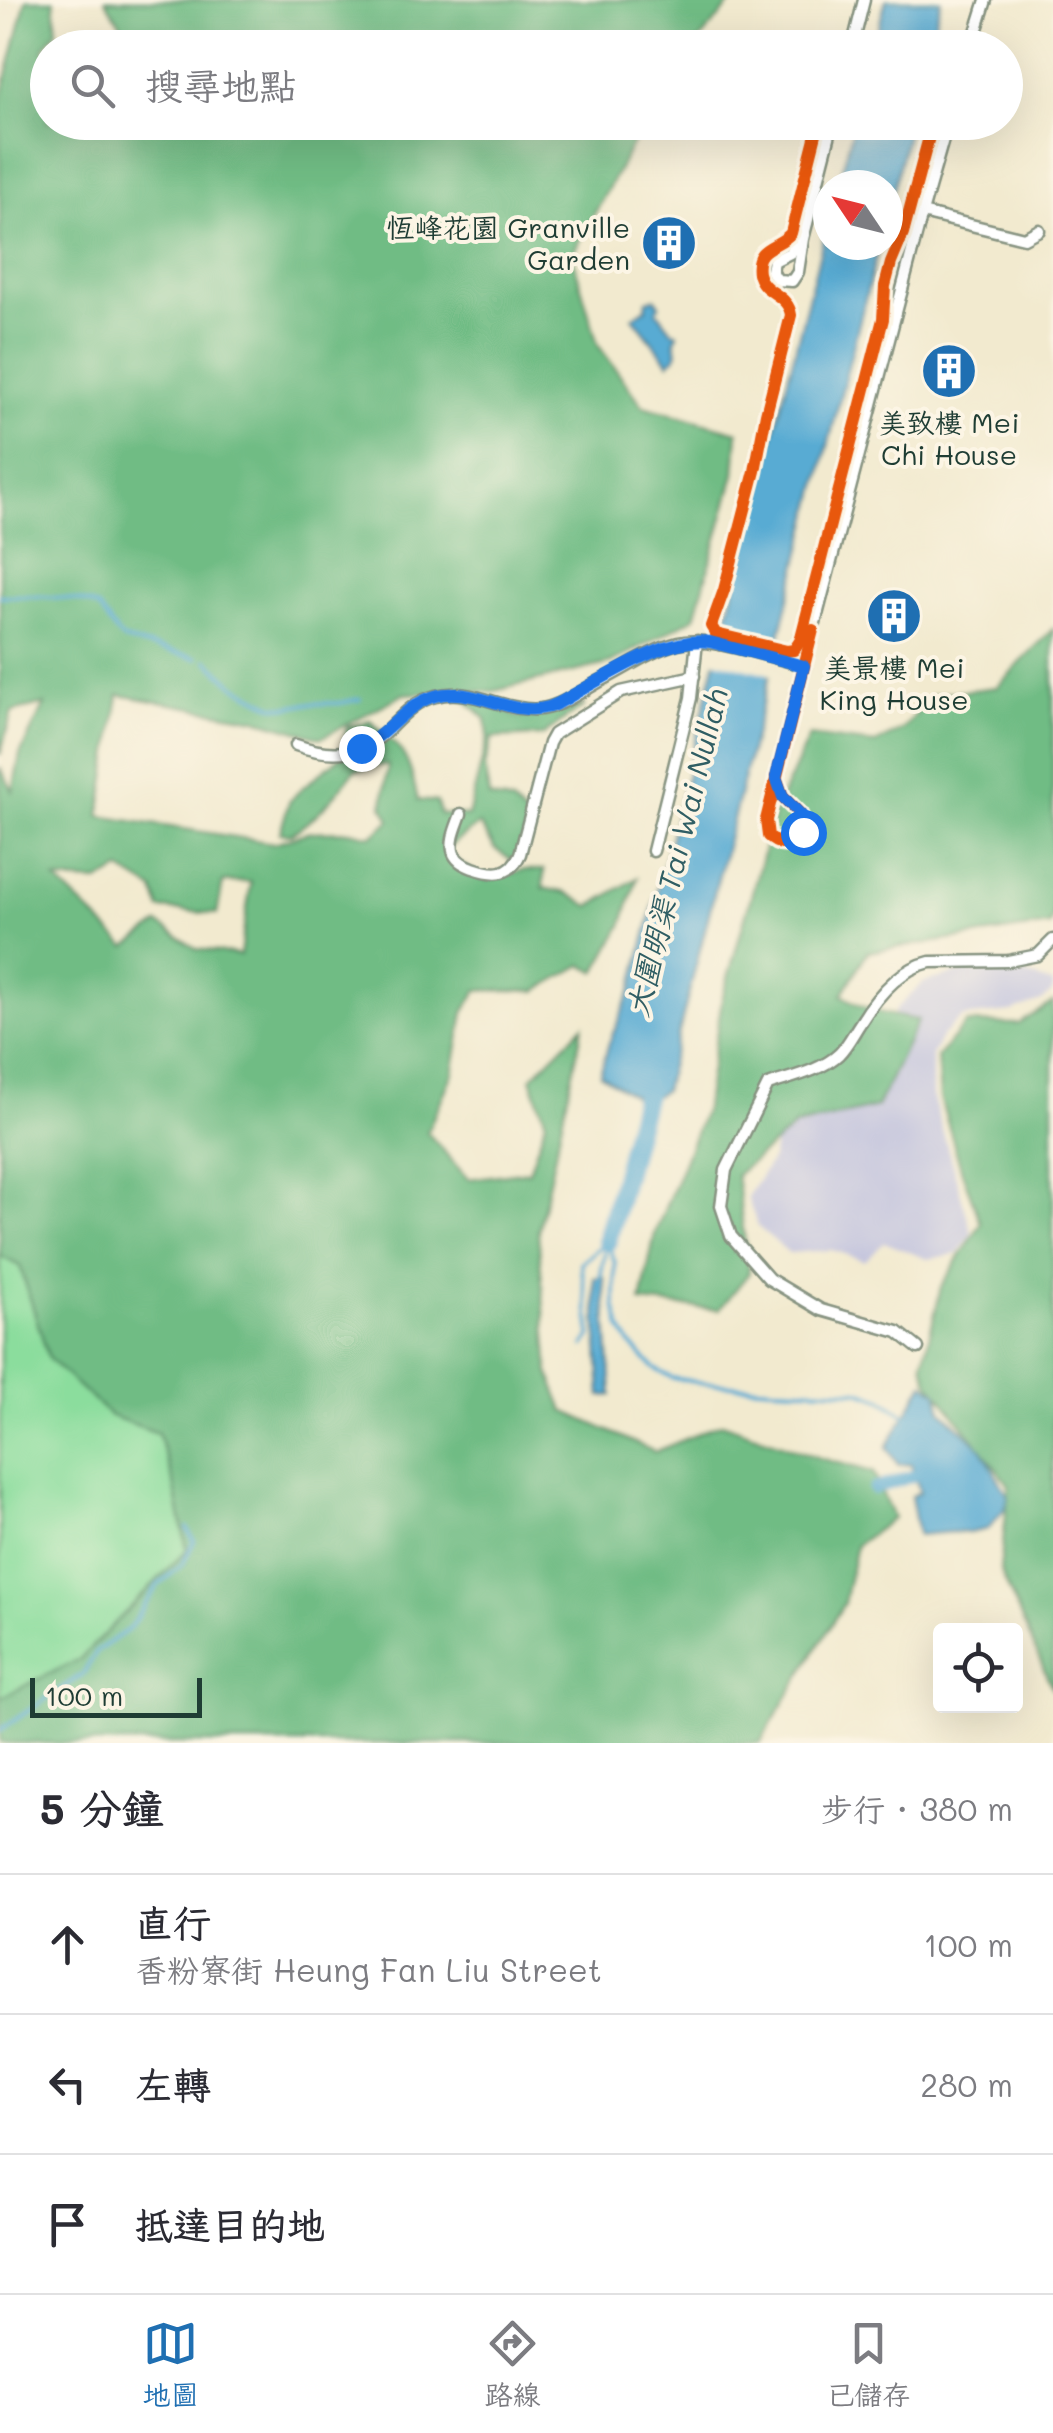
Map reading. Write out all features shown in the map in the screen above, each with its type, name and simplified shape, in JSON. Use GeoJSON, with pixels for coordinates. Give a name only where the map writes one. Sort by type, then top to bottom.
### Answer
{"type":"FeatureCollection","features":[{"type":"Feature","properties":{"kind":"street"},"geometry":{"type":"LineString","coordinates":[[856,30],[864,0]]}},
{"type":"Feature","properties":{"kind":"street"},"geometry":{"type":"LineString","coordinates":[[977,30],[986,0]]}},
{"type":"Feature","properties":{"kind":"street"},"geometry":{"type":"LineString","coordinates":[[803,239],[828,140]]}},
{"type":"Feature","properties":{"kind":"street"},"geometry":{"type":"LineString","coordinates":[[776,777],[783,797],[800,813],[804,824],[799,838],[786,845],[771,839],[765,827],[776,777],[943,140]]}},
{"type":"Feature","properties":{"kind":"street"},"geometry":{"type":"LineString","coordinates":[[922,213],[1024,238],[1039,230]]}},
{"type":"Feature","properties":{"kind":"street"},"geometry":{"type":"LineString","coordinates":[[653,851],[691,698],[697,641]]}},
{"type":"Feature","properties":{"kind":"street"},"geometry":{"type":"LineString","coordinates":[[296,744],[337,753],[361,748],[380,737],[413,706],[444,694],[524,709],[548,708],[672,644],[716,644],[804,666]]}},
{"type":"Feature","properties":{"kind":"street"},"geometry":{"type":"LineString","coordinates":[[460,814],[453,841],[457,859],[492,874],[509,870],[520,854],[554,734],[610,696],[694,676]]}},
{"type":"Feature","properties":{"kind":"street"},"geometry":{"type":"LineString","coordinates":[[918,1348],[898,1332],[821,1310],[769,1279],[731,1236],[721,1206],[726,1170],[768,1086],[821,1066],[839,1054],[886,989],[904,973],[930,962],[1008,961],[1038,955],[1053,940]]}},
{"type":"Feature","properties":{"kind":"shaded area"},"geometry":{"type":"Polygon","coordinates":[[[967,971],[1026,974],[1053,984],[1053,991],[1044,1000],[1012,1012],[962,1017],[942,1036],[932,1054],[932,1095],[972,1233],[958,1254],[927,1259],[884,1242],[865,1261],[832,1250],[789,1253],[758,1227],[747,1197],[772,1159],[777,1134],[883,1051],[896,1009],[924,982],[967,971]]]}},
{"type":"Feature","properties":{"kind":"green space"},"geometry":{"type":"Polygon","coordinates":[[[26,0],[54,0],[57,30],[30,30],[30,140],[635,140],[572,255],[598,345],[643,406],[738,432],[735,474],[695,617],[611,663],[494,691],[468,692],[518,717],[585,705],[542,736],[492,738],[485,766],[489,797],[512,803],[530,820],[515,863],[495,849],[479,824],[445,850],[486,880],[523,870],[544,870],[543,888],[567,893],[590,906],[637,878],[622,926],[596,972],[582,965],[536,991],[477,990],[464,1013],[453,1073],[427,1132],[468,1179],[529,1171],[546,1121],[531,1078],[583,1026],[538,1231],[549,1373],[564,1411],[655,1452],[722,1423],[820,1458],[873,1472],[893,1518],[856,1545],[844,1603],[760,1743],[0,1743],[0,1698],[80,1659],[187,1550],[174,1483],[158,1433],[111,1416],[49,1359],[20,1266],[0,1256],[0,767],[13,791],[20,754],[45,704],[12,712],[0,755],[0,103],[26,0]],[[457,692],[404,694],[321,738],[256,719],[119,695],[100,816],[274,843],[309,832],[350,831],[372,836],[390,820],[383,806],[388,764],[355,770],[309,821],[291,834],[280,833],[289,802],[340,757],[347,727],[371,721],[404,756],[418,800],[437,802],[440,814],[468,816],[488,737],[486,719],[457,692]],[[121,870],[98,882],[56,880],[126,947],[159,924],[197,949],[240,955],[251,882],[223,882],[217,914],[160,909],[154,890],[121,870]]]}},
{"type":"Feature","properties":{"kind":"green space"},"geometry":{"type":"Polygon","coordinates":[[[105,0],[734,0],[708,30],[124,30],[105,0]]]}},
{"type":"Feature","properties":{"kind":"green space"},"geometry":{"type":"Polygon","coordinates":[[[1053,629],[1050,925],[867,952],[842,995],[869,1009],[918,1020],[877,1107],[795,1126],[736,1175],[749,1273],[719,1310],[641,1302],[655,1233],[704,1111],[722,999],[775,811],[809,736],[875,744],[903,729],[933,695],[997,687],[1053,629]]]}},
{"type":"Feature","properties":{"kind":"green space"},"geometry":{"type":"Polygon","coordinates":[[[1053,1002],[1053,1690],[1000,1570],[1009,1485],[929,1382],[923,1363],[941,1287],[981,1223],[940,1098],[937,1057],[966,1023],[1019,1024],[1053,1002]]]}},
{"type":"Feature","properties":{"kind":"green space"},"geometry":{"type":"Polygon","coordinates":[[[0,1256],[20,1266],[49,1359],[111,1416],[158,1433],[174,1483],[187,1550],[80,1659],[0,1698],[0,1256]]]}},
{"type":"Feature","properties":{"kind":"water"},"geometry":{"type":"Polygon","coordinates":[[[886,0],[941,0],[933,30],[878,30],[886,0]]]}},
{"type":"Feature","properties":{"kind":"water"},"geometry":{"type":"Polygon","coordinates":[[[850,140],[906,140],[898,170],[842,170],[850,140]]]}},
{"type":"Feature","properties":{"kind":"water"},"geometry":{"type":"Polygon","coordinates":[[[818,260],[875,260],[664,1091],[643,1102],[600,1074],[632,989],[818,260]]]}},
{"type":"Feature","properties":{"kind":"water"},"geometry":{"type":"Polygon","coordinates":[[[655,298],[660,304],[657,311],[678,335],[677,354],[669,363],[633,317],[646,308],[647,300],[655,298]]]}},
{"type":"Feature","properties":{"kind":"water"},"geometry":{"type":"Polygon","coordinates":[[[594,1278],[604,1278],[612,1395],[601,1396],[594,1278]]]}},
{"type":"Feature","properties":{"kind":"water"},"geometry":{"type":"Polygon","coordinates":[[[924,1383],[937,1392],[942,1411],[981,1448],[1008,1496],[1006,1507],[988,1529],[918,1535],[911,1496],[920,1492],[911,1464],[898,1465],[887,1447],[924,1383]]]}},
{"type":"Feature","properties":{"kind":"pier"},"geometry":{"type":"Polygon","coordinates":[[[722,625],[784,641],[775,676],[712,660],[722,625]]]}},
{"type":"Feature","properties":{"kind":"waterway"},"geometry":{"type":"LineString","coordinates":[[0,596],[51,597],[90,604],[98,608],[124,640],[197,658]]}},
{"type":"Feature","properties":{"kind":"waterway"},"geometry":{"type":"LineString","coordinates":[[207,660],[235,686],[273,706],[360,699]]}},
{"type":"Feature","properties":{"kind":"waterway","name":"大圍明渠 Tai Wai Nullah"},"geometry":{"type":"LineString","coordinates":[[607,1241],[649,1078]]}},
{"type":"Feature","properties":{"kind":"waterway"},"geometry":{"type":"LineString","coordinates":[[607,1241],[615,1263],[615,1305],[621,1328],[631,1345],[655,1369],[672,1378],[704,1383],[859,1391],[882,1399],[907,1417]]}},
{"type":"Feature","properties":{"kind":"waterway"},"geometry":{"type":"LineString","coordinates":[[584,1346],[591,1335],[581,1263],[607,1241]]}},
{"type":"Feature","properties":{"kind":"waterway"},"geometry":{"type":"LineString","coordinates":[[600,1280],[606,1245]]}},
{"type":"Feature","properties":{"kind":"waterway"},"geometry":{"type":"LineString","coordinates":[[874,1489],[930,1470]]}},
{"type":"Feature","properties":{"kind":"waterway"},"geometry":{"type":"LineString","coordinates":[[0,1730],[83,1674],[97,1651],[129,1629],[158,1585],[182,1565],[194,1541],[187,1528]]}},
{"type":"Feature","properties":{"kind":"cycle path"},"geometry":{"type":"LineString","coordinates":[[814,140],[791,233],[764,252],[758,264],[760,280],[785,302],[791,315],[755,471],[711,626],[716,634],[787,651],[794,650],[800,641],[883,319],[885,286],[928,140]]}},
{"type":"Feature","properties":{"kind":"cycle path"},"geometry":{"type":"LineString","coordinates":[[776,777],[783,797],[804,824],[799,838],[787,844],[768,836],[766,820],[813,630]]}},
{"type":"Feature","properties":{"kind":"place","name":"恆峰花園 Granville Garden"},"geometry":{"type":"Point","coordinates":[669,243]}},
{"type":"Feature","properties":{"kind":"place","name":"美致樓 Mei Chi House"},"geometry":{"type":"Point","coordinates":[949,371]}},
{"type":"Feature","properties":{"kind":"place","name":"美景樓 Mei King House"},"geometry":{"type":"Point","coordinates":[894,616]}},
{"type":"Feature","properties":{"kind":"route"},"geometry":{"type":"LineString","coordinates":[[361,748],[380,737],[408,709],[433,696],[456,694],[524,709],[548,708],[672,644],[710,642],[804,666],[776,777],[783,797],[802,816],[803,832]]}}]}
